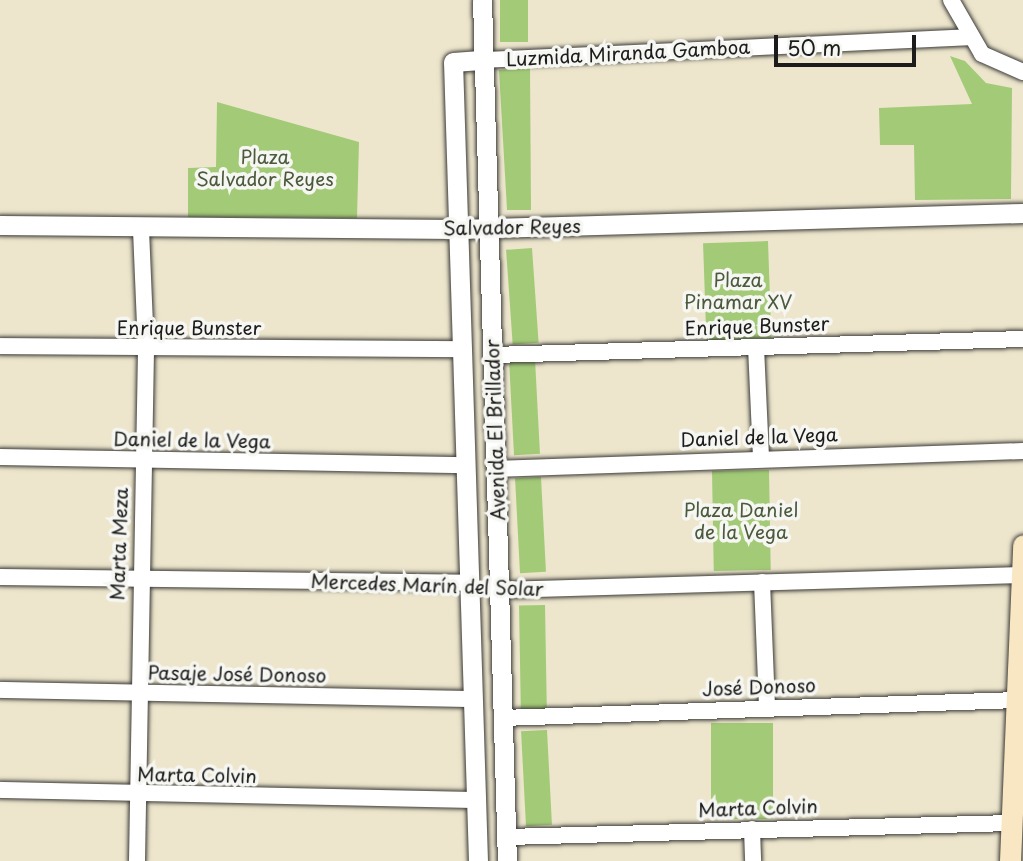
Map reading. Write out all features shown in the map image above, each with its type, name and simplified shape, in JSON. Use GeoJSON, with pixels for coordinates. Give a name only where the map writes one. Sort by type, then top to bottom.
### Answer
{"type":"FeatureCollection","features":[{"type":"Feature","properties":{"kind":"main road"},"geometry":{"type":"LineString","coordinates":[[1010,861],[1023,545]]}},
{"type":"Feature","properties":{"kind":"street","name":"Avenida El Brillador"},"geometry":{"type":"LineString","coordinates":[[482,0],[507,861]]}},
{"type":"Feature","properties":{"kind":"street"},"geometry":{"type":"LineString","coordinates":[[951,0],[970,37],[990,60],[1023,72]]}},
{"type":"Feature","properties":{"kind":"street","name":"Luzmida Miranda Gamboa"},"geometry":{"type":"LineString","coordinates":[[453,62],[970,37]]}},
{"type":"Feature","properties":{"kind":"street","name":"Avenida El Brillador"},"geometry":{"type":"LineString","coordinates":[[453,62],[478,861]]}},
{"type":"Feature","properties":{"kind":"street","name":"Salvador Reyes"},"geometry":{"type":"LineString","coordinates":[[0,225],[488,229],[1023,213]]}},
{"type":"Feature","properties":{"kind":"street","name":"Marta Meza"},"geometry":{"type":"LineString","coordinates":[[137,861],[139,579],[146,349],[141,228]]}},
{"type":"Feature","properties":{"kind":"street","name":"Enrique Bunster"},"geometry":{"type":"LineString","coordinates":[[493,355],[1023,340]]}},
{"type":"Feature","properties":{"kind":"street","name":"Enrique Bunster"},"geometry":{"type":"LineString","coordinates":[[0,346],[463,349]]}},
{"type":"Feature","properties":{"kind":"street"},"geometry":{"type":"LineString","coordinates":[[755,347],[761,456]]}},
{"type":"Feature","properties":{"kind":"street","name":"Daniel de la Vega"},"geometry":{"type":"LineString","coordinates":[[496,469],[761,456],[1023,451]]}},
{"type":"Feature","properties":{"kind":"street","name":"Daniel de la Vega"},"geometry":{"type":"LineString","coordinates":[[0,457],[467,465]]}},
{"type":"Feature","properties":{"kind":"street","name":"Mercedes Marín del Solar"},"geometry":{"type":"LineString","coordinates":[[0,577],[470,583],[500,590],[1022,575]]}},
{"type":"Feature","properties":{"kind":"street"},"geometry":{"type":"LineString","coordinates":[[762,582],[766,708]]}},
{"type":"Feature","properties":{"kind":"street","name":"Pasaje José Donoso"},"geometry":{"type":"LineString","coordinates":[[0,690],[473,699]]}},
{"type":"Feature","properties":{"kind":"street","name":"José Donoso"},"geometry":{"type":"LineString","coordinates":[[502,718],[1017,700]]}},
{"type":"Feature","properties":{"kind":"street","name":"Marta Colvin"},"geometry":{"type":"LineString","coordinates":[[0,790],[477,800]]}},
{"type":"Feature","properties":{"kind":"street","name":"Marta Colvin"},"geometry":{"type":"LineString","coordinates":[[507,837],[1011,823]]}},
{"type":"Feature","properties":{"kind":"street"},"geometry":{"type":"LineString","coordinates":[[752,829],[753,861]]}},
{"type":"Feature","properties":{"kind":"green space"},"geometry":{"type":"Polygon","coordinates":[[[500,0],[528,0],[528,42],[500,42],[500,0]]]}},
{"type":"Feature","properties":{"kind":"green space"},"geometry":{"type":"Polygon","coordinates":[[[950,56],[965,61],[986,83],[1012,88],[1011,199],[915,200],[914,145],[880,145],[879,108],[972,104],[950,56]]]}},
{"type":"Feature","properties":{"kind":"green space"},"geometry":{"type":"Polygon","coordinates":[[[530,67],[531,210],[507,210],[499,70],[530,67]]]}},
{"type":"Feature","properties":{"kind":"green space","name":"Plaza Salvador Reyes"},"geometry":{"type":"Polygon","coordinates":[[[217,102],[359,142],[357,218],[188,217],[188,168],[216,167],[217,102]]]}},
{"type":"Feature","properties":{"kind":"green space","name":"Plaza Pinamar XV"},"geometry":{"type":"Polygon","coordinates":[[[768,241],[771,338],[706,340],[703,243],[768,241]]]}},
{"type":"Feature","properties":{"kind":"green space"},"geometry":{"type":"Polygon","coordinates":[[[532,248],[539,343],[513,345],[506,250],[532,248]]]}},
{"type":"Feature","properties":{"kind":"green space"},"geometry":{"type":"Polygon","coordinates":[[[535,359],[540,454],[514,455],[509,360],[535,359]]]}},
{"type":"Feature","properties":{"kind":"green space","name":"Plaza Daniel de la Vega"},"geometry":{"type":"Polygon","coordinates":[[[769,470],[771,570],[714,571],[712,471],[769,470]]]}},
{"type":"Feature","properties":{"kind":"green space"},"geometry":{"type":"Polygon","coordinates":[[[541,477],[546,572],[520,573],[515,478],[541,477]]]}},
{"type":"Feature","properties":{"kind":"green space"},"geometry":{"type":"Polygon","coordinates":[[[519,605],[545,605],[547,712],[521,712],[519,605]]]}},
{"type":"Feature","properties":{"kind":"green space"},"geometry":{"type":"Polygon","coordinates":[[[711,723],[773,723],[773,819],[711,819],[711,723]]]}},
{"type":"Feature","properties":{"kind":"green space"},"geometry":{"type":"Polygon","coordinates":[[[547,730],[552,825],[526,826],[521,731],[547,730]]]}}]}
